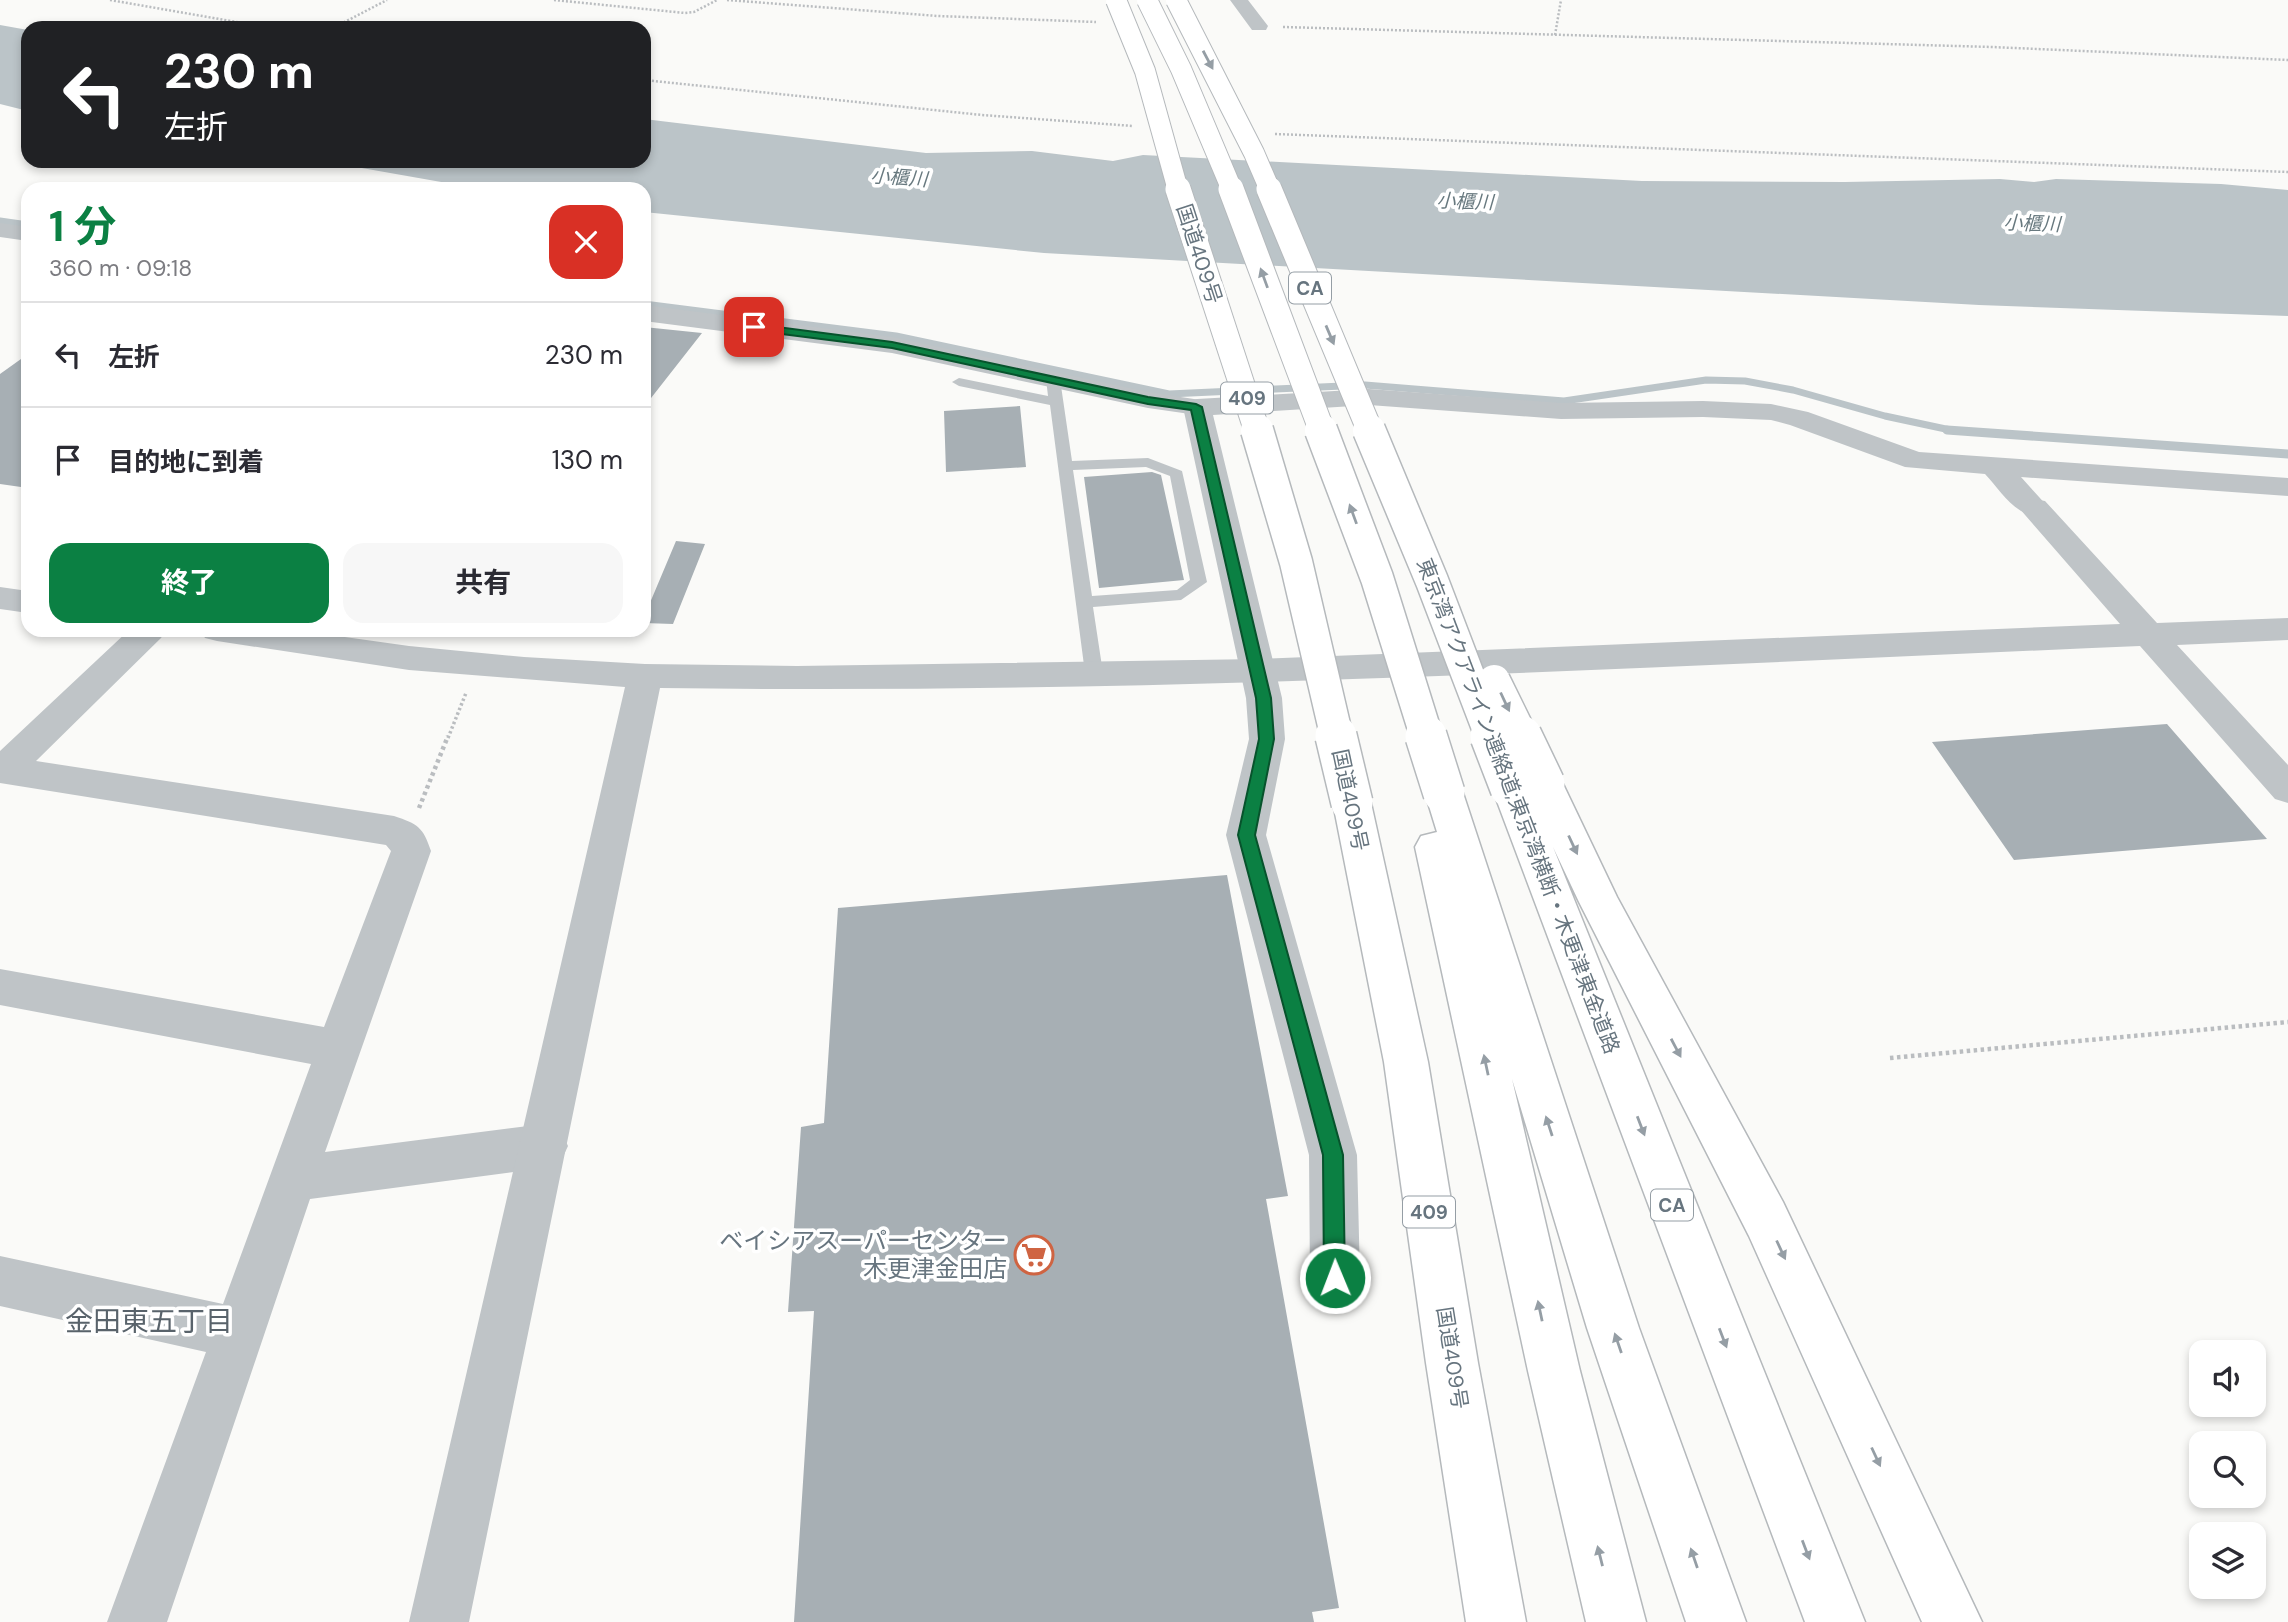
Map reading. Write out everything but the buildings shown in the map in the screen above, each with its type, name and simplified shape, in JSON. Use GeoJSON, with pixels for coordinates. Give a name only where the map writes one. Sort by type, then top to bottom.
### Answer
{"type":"FeatureCollection","features":[{"type":"Feature","properties":{"kind":"highway","name":"CA"},"geometry":{"type":"LineString","coordinates":[[1147,0],[1181,68],[1221,162],[1377,578],[1379,655],[1432,794]]}},
{"type":"Feature","properties":{"kind":"highway","name":"東京湾アクアライン連絡道;東京湾横断・木更津東金道路"},"geometry":{"type":"LineString","coordinates":[[1176,0],[1254,153],[1432,581],[1528,786],[1835,1622]]}},
{"type":"Feature","properties":{"kind":"highway","name":"国道409号"},"geometry":{"type":"LineString","coordinates":[[1109,11],[1145,71],[1167,156],[1250,407],[1288,536],[1352,803],[1406,1062],[1496,1622]]}},
{"type":"Feature","properties":{"kind":"highway"},"geometry":{"type":"LineString","coordinates":[[1528,786],[1600,902],[1766,1219],[1952,1622]]}},
{"type":"Feature","properties":{"kind":"highway"},"geometry":{"type":"LineString","coordinates":[[1432,794],[1446,886],[1554,1371],[1616,1622]]}},
{"type":"Feature","properties":{"kind":"highway"},"geometry":{"type":"LineString","coordinates":[[1432,794],[1716,1622]]}},
{"type":"Feature","properties":{"kind":"street"},"geometry":{"type":"LineString","coordinates":[[1239,0],[1259,26]]}},
{"type":"Feature","properties":{"kind":"street"},"geometry":{"type":"LineString","coordinates":[[0,230],[21,233]]}},
{"type":"Feature","properties":{"kind":"street"},"geometry":{"type":"LineString","coordinates":[[651,314],[892,345],[1055,391],[1196,407],[1369,397],[1560,411],[1703,409],[1771,412],[1798,418],[1915,461],[2288,487]]}},
{"type":"Feature","properties":{"kind":"street"},"geometry":{"type":"LineString","coordinates":[[1196,407],[1259,671],[1267,739],[1247,835],[1333,1155],[1335,1278]]}},
{"type":"Feature","properties":{"kind":"street"},"geometry":{"type":"LineString","coordinates":[[1994,466],[2288,789]]}},
{"type":"Feature","properties":{"kind":"street"},"geometry":{"type":"LineString","coordinates":[[265,637],[409,658],[645,676],[797,678],[1259,671],[2288,629]]}},
{"type":"Feature","properties":{"kind":"street"},"geometry":{"type":"LineString","coordinates":[[2,770],[142,637]]}},
{"type":"Feature","properties":{"kind":"street"},"geometry":{"type":"LineString","coordinates":[[439,1622],[645,676]]}},
{"type":"Feature","properties":{"kind":"street"},"geometry":{"type":"LineString","coordinates":[[2,770],[394,831],[407,838],[411,851],[336,1049],[240,1334],[137,1622]]}},
{"type":"Feature","properties":{"kind":"street"},"geometry":{"type":"LineString","coordinates":[[0,986],[336,1049]]}},
{"type":"Feature","properties":{"kind":"street"},"geometry":{"type":"LineString","coordinates":[[292,1179],[544,1146]]}},
{"type":"Feature","properties":{"kind":"street"},"geometry":{"type":"LineString","coordinates":[[0,1281],[240,1334]]}},
{"type":"Feature","properties":{"kind":"lane"},"geometry":{"type":"LineString","coordinates":[[959,382],[1055,391],[1094,673]]}},
{"type":"Feature","properties":{"kind":"lane"},"geometry":{"type":"LineString","coordinates":[[1064,466],[1148,462],[1177,474],[1199,582],[1181,595],[1085,601]]}},
{"type":"Feature","properties":{"kind":"path"},"geometry":{"type":"LineString","coordinates":[[110,0],[231,21]]}},
{"type":"Feature","properties":{"kind":"path"},"geometry":{"type":"LineString","coordinates":[[346,21],[387,0]]}},
{"type":"Feature","properties":{"kind":"path"},"geometry":{"type":"LineString","coordinates":[[554,0],[685,13],[694,12],[717,0]]}},
{"type":"Feature","properties":{"kind":"path"},"geometry":{"type":"LineString","coordinates":[[727,0],[757,0],[938,16],[1109,11]]}},
{"type":"Feature","properties":{"kind":"path"},"geometry":{"type":"LineString","coordinates":[[1555,35],[1561,0]]}},
{"type":"Feature","properties":{"kind":"path"},"geometry":{"type":"LineString","coordinates":[[1259,26],[1992,47],[2288,60]]}},
{"type":"Feature","properties":{"kind":"path"},"geometry":{"type":"LineString","coordinates":[[651,81],[982,115],[1141,127]]}},
{"type":"Feature","properties":{"kind":"path"},"geometry":{"type":"LineString","coordinates":[[1267,133],[2288,172]]}},
{"type":"Feature","properties":{"kind":"path"},"geometry":{"type":"LineString","coordinates":[[407,838],[468,688]]}},
{"type":"Feature","properties":{"kind":"path"},"geometry":{"type":"LineString","coordinates":[[1890,1058],[2288,1022]]}},
{"type":"Feature","properties":{"kind":"water"},"geometry":{"type":"Polygon","coordinates":[[[0,25],[21,29],[21,109],[0,104],[0,25]]]}},
{"type":"Feature","properties":{"kind":"water","name":"小櫃川"},"geometry":{"type":"Polygon","coordinates":[[[651,120],[926,153],[1032,151],[1113,161],[1143,155],[1642,181],[1845,182],[2000,179],[2034,182],[2056,179],[2221,184],[2288,190],[2288,316],[1979,305],[1044,253],[651,213],[651,182],[441,182],[362,168],[651,168],[651,120]]]}},
{"type":"Feature","properties":{"kind":"waterway"},"geometry":{"type":"LineString","coordinates":[[0,221],[21,224]]}},
{"type":"Feature","properties":{"kind":"waterway"},"geometry":{"type":"LineString","coordinates":[[651,305],[896,336],[1169,394],[1365,385],[1564,401],[1706,380],[1745,381],[1793,390],[1885,416],[1952,430]]}},
{"type":"Feature","properties":{"kind":"waterway"},"geometry":{"type":"LineString","coordinates":[[1947,430],[1952,430]]}},
{"type":"Feature","properties":{"kind":"waterway"},"geometry":{"type":"LineString","coordinates":[[1952,430],[2288,454]]}},
{"type":"Feature","properties":{"kind":"place","name":"ベイシアスーパーセンター 木更津金田店"},"geometry":{"type":"Point","coordinates":[1034,1255]}},
{"type":"Feature","properties":{"kind":"district","name":"金田東五丁目"},"geometry":{"type":"Point","coordinates":[149,1321]}},
{"type":"Feature","properties":{"kind":"route"},"geometry":{"type":"LineString","coordinates":[[754,327],[892,345],[1148,400],[1196,407],[1264,698],[1267,739],[1247,835],[1333,1155],[1335,1278]]}}]}
